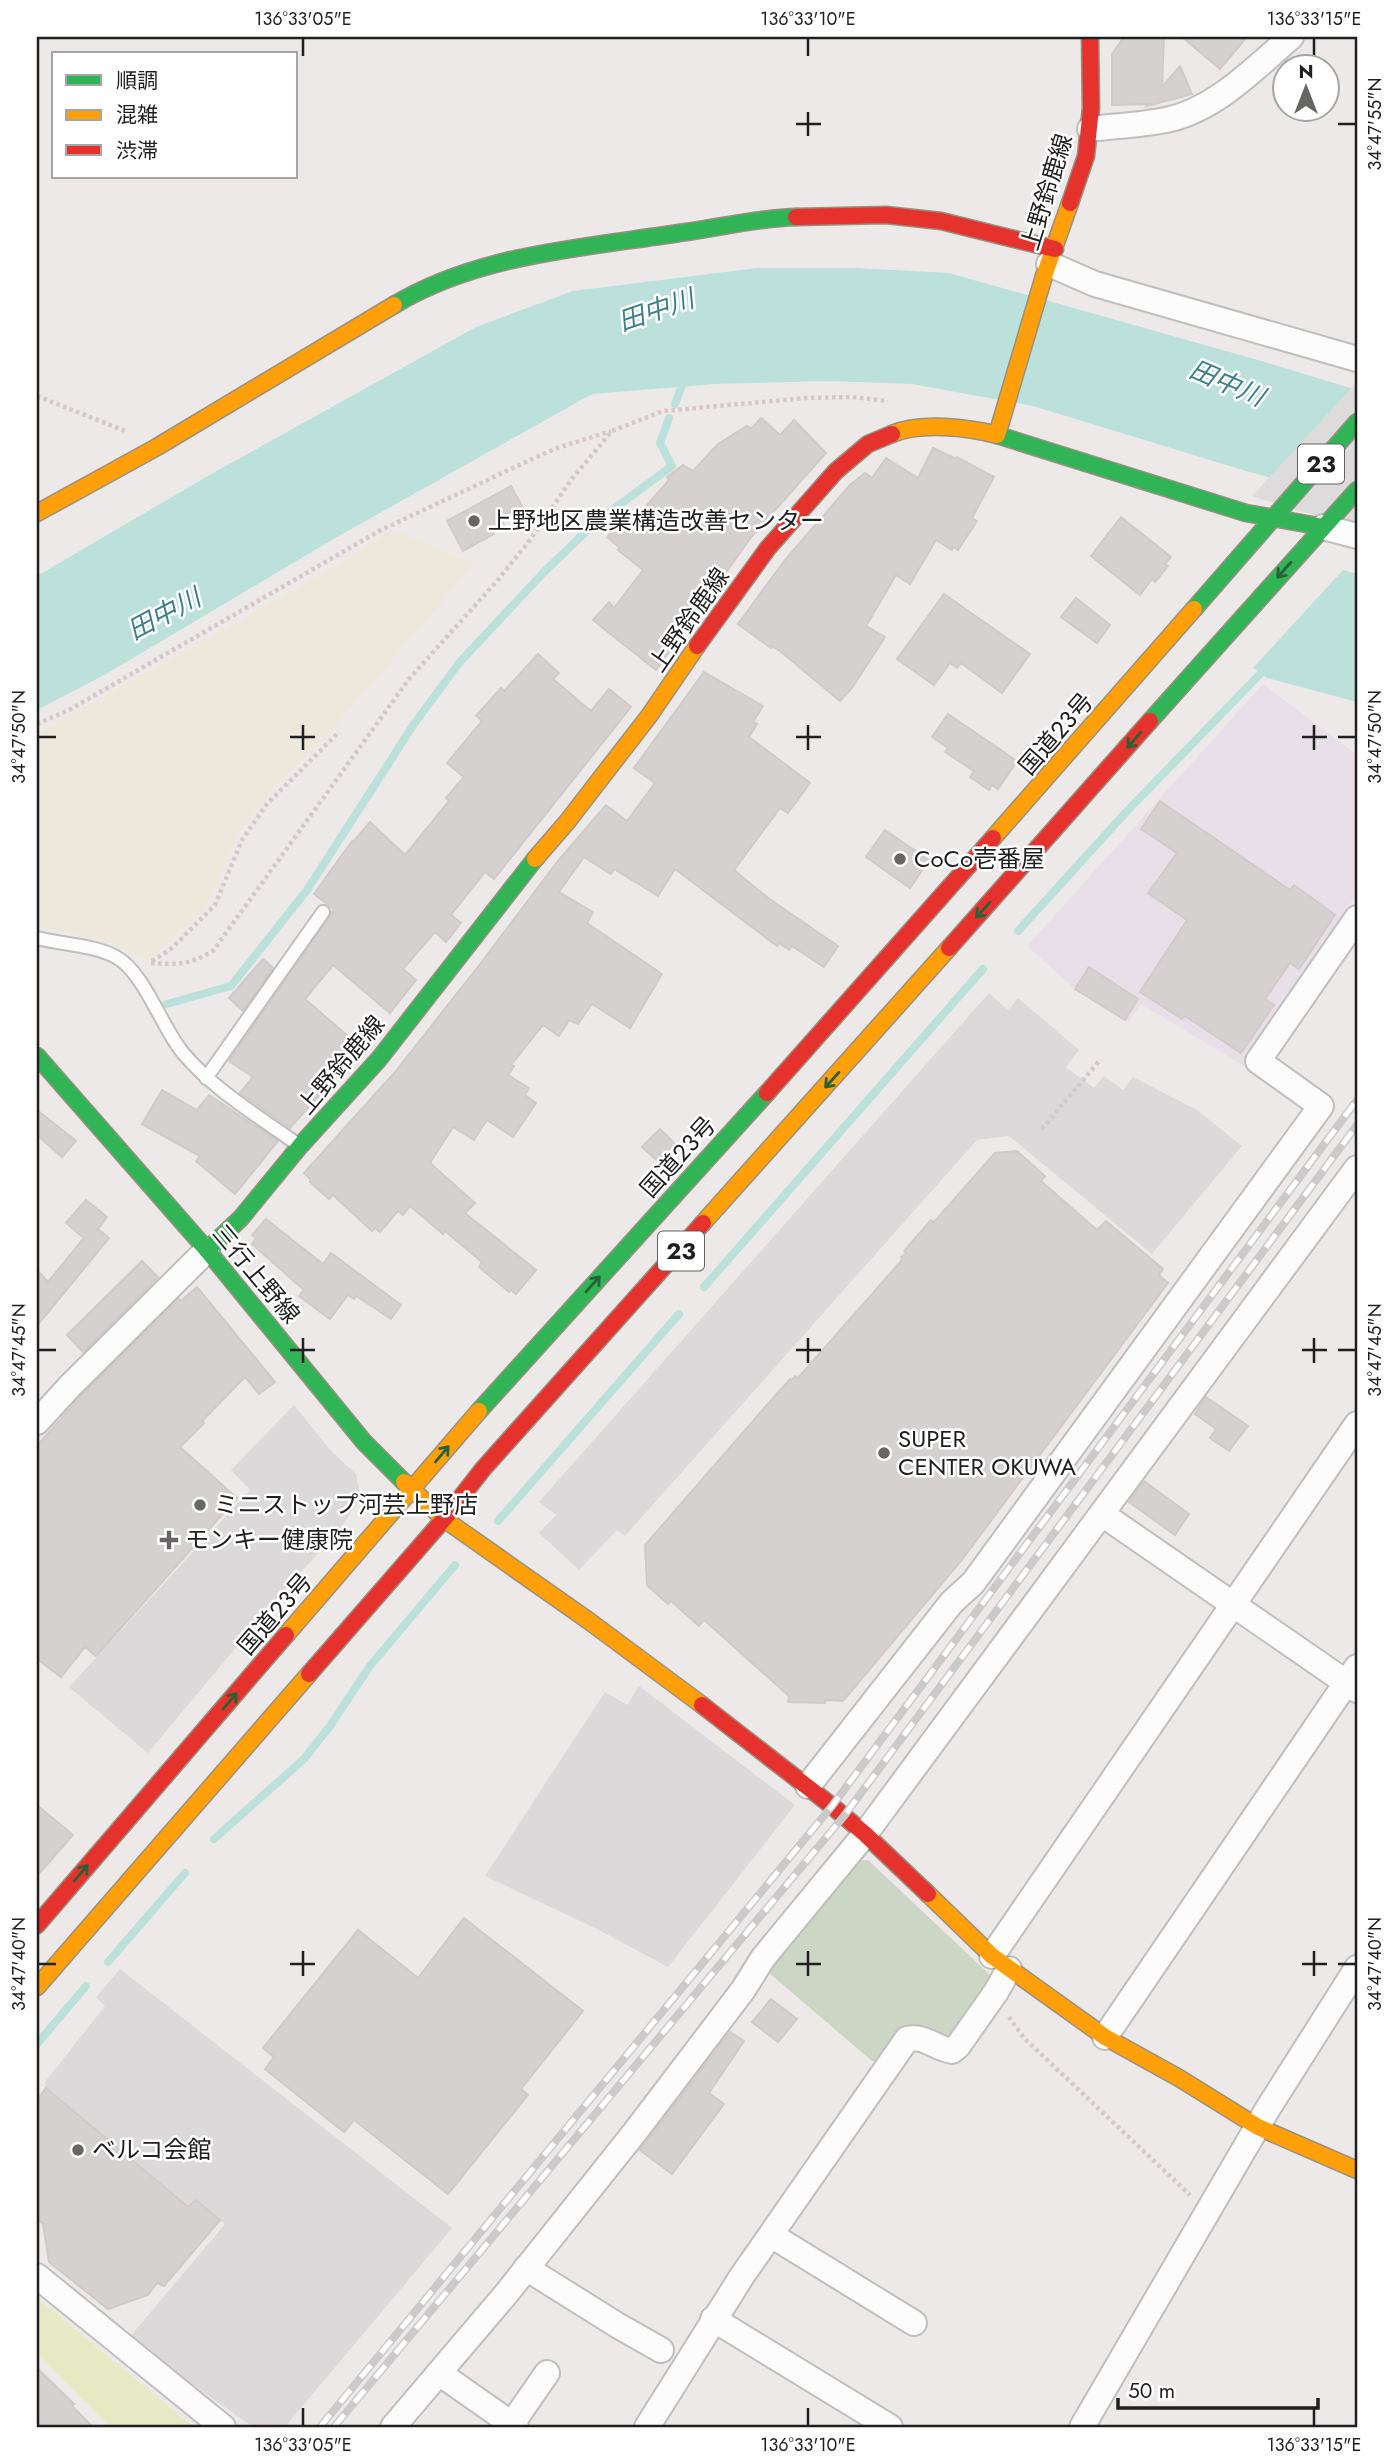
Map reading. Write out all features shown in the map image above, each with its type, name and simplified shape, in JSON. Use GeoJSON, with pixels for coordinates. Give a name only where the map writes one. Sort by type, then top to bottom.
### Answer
{"type":"FeatureCollection","features":[{"type":"Feature","properties":{"kind":"main road","name":"上野鈴鹿線"},"geometry":{"type":"LineString","coordinates":[[207,1250],[241,1218],[300,1146],[379,1059],[649,716],[768,548],[835,471],[867,444],[899,431],[965,428],[997,435],[1049,263],[1086,156],[1090,129],[1090,37]]}},
{"type":"Feature","properties":{"kind":"main road"},"geometry":{"type":"LineString","coordinates":[[37,513],[158,447],[412,294],[459,274],[504,262],[560,250],[790,217],[886,215],[941,221],[1049,263]]}},
{"type":"Feature","properties":{"kind":"main road","name":"国道23号"},"geometry":{"type":"LineString","coordinates":[[37,1925],[504,1381],[861,990],[1357,422]]}},
{"type":"Feature","properties":{"kind":"main road"},"geometry":{"type":"LineString","coordinates":[[997,435],[1209,502],[1273,518],[1327,524]]}},
{"type":"Feature","properties":{"kind":"main road","name":"23"},"geometry":{"type":"LineString","coordinates":[[37,1987],[444,1519],[483,1469],[662,1272],[1357,490]]}},
{"type":"Feature","properties":{"kind":"main road","name":"三行上野線"},"geometry":{"type":"LineString","coordinates":[[37,1056],[207,1250],[364,1441],[444,1519],[600,1629],[808,1786],[865,1834],[1001,1963],[1105,2037],[1179,2078],[1258,2127],[1357,2170]]}},
{"type":"Feature","properties":{"kind":"street"},"geometry":{"type":"LineString","coordinates":[[1090,129],[1166,120],[1193,112],[1234,87],[1292,37]]}},
{"type":"Feature","properties":{"kind":"street"},"geometry":{"type":"LineString","coordinates":[[1049,263],[1095,284],[1357,359]]}},
{"type":"Feature","properties":{"kind":"street"},"geometry":{"type":"LineString","coordinates":[[1327,524],[1357,536]]}},
{"type":"Feature","properties":{"kind":"street"},"geometry":{"type":"LineString","coordinates":[[808,1786],[952,1602],[973,1583],[1321,1107],[1258,1060],[1357,918]]}},
{"type":"Feature","properties":{"kind":"street"},"geometry":{"type":"LineString","coordinates":[[393,2427],[526,2268],[707,2039],[763,1958],[865,1834],[1357,1168]]}},
{"type":"Feature","properties":{"kind":"street"},"geometry":{"type":"LineString","coordinates":[[37,1422],[207,1250]]}},
{"type":"Feature","properties":{"kind":"street"},"geometry":{"type":"LineString","coordinates":[[647,2427],[713,2319],[907,2039],[918,2037],[939,2048],[952,2051],[996,1992],[1001,1963],[1234,1605],[1357,1424]]}},
{"type":"Feature","properties":{"kind":"street"},"geometry":{"type":"LineString","coordinates":[[1102,1514],[1234,1605],[1354,1680],[1105,2037]]}},
{"type":"Feature","properties":{"kind":"street"},"geometry":{"type":"LineString","coordinates":[[1083,2427],[1258,2127],[1357,1968]]}},
{"type":"Feature","properties":{"kind":"street"},"geometry":{"type":"LineString","coordinates":[[771,2235],[914,2323]]}},
{"type":"Feature","properties":{"kind":"street"},"geometry":{"type":"LineString","coordinates":[[526,2268],[661,2350]]}},
{"type":"Feature","properties":{"kind":"street"},"geometry":{"type":"LineString","coordinates":[[37,2276],[223,2427]]}},
{"type":"Feature","properties":{"kind":"street"},"geometry":{"type":"LineString","coordinates":[[713,2319],[890,2427]]}},
{"type":"Feature","properties":{"kind":"street"},"geometry":{"type":"LineString","coordinates":[[439,2373],[512,2425],[547,2373]]}},
{"type":"Feature","properties":{"kind":"lane"},"geometry":{"type":"LineString","coordinates":[[206,1078],[323,912]]}},
{"type":"Feature","properties":{"kind":"lane"},"geometry":{"type":"LineString","coordinates":[[37,938],[101,951],[115,956],[129,966],[181,1052],[206,1078],[300,1146]]}},
{"type":"Feature","properties":{"kind":"path"},"geometry":{"type":"LineString","coordinates":[[37,396],[105,421],[158,447]]}},
{"type":"Feature","properties":{"kind":"path"},"geometry":{"type":"LineString","coordinates":[[37,724],[69,710],[409,515],[548,452],[663,411],[747,402],[852,397],[890,401]]}},
{"type":"Feature","properties":{"kind":"path"},"geometry":{"type":"LineString","coordinates":[[337,734],[266,805],[242,840],[215,905],[172,948],[148,963],[176,966],[197,961],[213,951],[409,679],[530,540],[571,480],[612,431]]}},
{"type":"Feature","properties":{"kind":"path"},"geometry":{"type":"LineString","coordinates":[[1042,1129],[1100,1060]]}},
{"type":"Feature","properties":{"kind":"path"},"geometry":{"type":"LineString","coordinates":[[996,1992],[1000,2004],[1024,2038],[1207,2213]]}},
{"type":"Feature","properties":{"kind":"shaded area"},"geometry":{"type":"Polygon","coordinates":[[[392,530],[475,564],[334,727],[272,790],[239,833],[206,908],[147,961],[109,942],[37,926],[37,734],[327,571],[392,530]]]}},
{"type":"Feature","properties":{"kind":"shaded area"},"geometry":{"type":"Polygon","coordinates":[[[1263,684],[1357,755],[1357,894],[1281,1008],[1246,1067],[1141,1004],[1129,1022],[1075,989],[1027,946],[1263,684]]]}},
{"type":"Feature","properties":{"kind":"shaded area"},"geometry":{"type":"Polygon","coordinates":[[[989,993],[1008,1010],[1018,998],[1079,1050],[1066,1067],[1094,1088],[1104,1076],[1123,1090],[1133,1077],[1197,1110],[1242,1146],[1152,1254],[1009,1136],[977,1140],[625,1536],[617,1530],[579,1570],[539,1533],[556,1515],[539,1502],[989,993]]]}},
{"type":"Feature","properties":{"kind":"shaded area"},"geometry":{"type":"Polygon","coordinates":[[[294,1405],[332,1452],[356,1474],[359,1488],[357,1503],[340,1529],[274,1602],[148,1753],[69,1687],[250,1490],[231,1470],[294,1405]]]}},
{"type":"Feature","properties":{"kind":"shaded area"},"geometry":{"type":"Polygon","coordinates":[[[639,1686],[795,1805],[668,1967],[597,1929],[485,1876],[605,1692],[627,1705],[639,1686]]]}},
{"type":"Feature","properties":{"kind":"shaded area"},"geometry":{"type":"Polygon","coordinates":[[[120,1969],[452,2228],[285,2427],[253,2427],[128,2339],[225,2224],[197,2200],[188,2207],[46,2088],[45,2082],[105,2006],[96,1997],[120,1969]]]}},
{"type":"Feature","properties":{"kind":"green space"},"geometry":{"type":"Polygon","coordinates":[[[857,1860],[868,1860],[990,1975],[990,1989],[952,2038],[904,2025],[881,2062],[872,2061],[768,1972],[857,1860]]]}},
{"type":"Feature","properties":{"kind":"green space"},"geometry":{"type":"Polygon","coordinates":[[[37,2298],[194,2427],[111,2427],[37,2354],[37,2298]]]}},
{"type":"Feature","properties":{"kind":"water","name":"田中川"},"geometry":{"type":"Polygon","coordinates":[[[757,268],[857,268],[949,273],[1357,390],[1324,492],[1033,406],[912,384],[828,381],[715,384],[592,394],[337,537],[106,674],[37,710],[37,576],[213,473],[476,327],[573,291],[757,268]]]}},
{"type":"Feature","properties":{"kind":"water"},"geometry":{"type":"Polygon","coordinates":[[[1343,570],[1357,574],[1357,702],[1267,678],[1253,668],[1343,570]]]}},
{"type":"Feature","properties":{"kind":"pier"},"geometry":{"type":"Polygon","coordinates":[[[1357,382],[1357,528],[1252,496],[1357,382]]]}},
{"type":"Feature","properties":{"kind":"building"},"geometry":{"type":"Polygon","coordinates":[[[1124,37],[1164,37],[1162,87],[1180,66],[1192,94],[1147,106],[1149,104],[1112,105],[1112,54],[1124,37]]]}},
{"type":"Feature","properties":{"kind":"building"},"geometry":{"type":"Polygon","coordinates":[[[1182,37],[1247,37],[1220,69],[1182,37]]]}},
{"type":"Feature","properties":{"kind":"building"},"geometry":{"type":"Polygon","coordinates":[[[761,418],[780,435],[794,420],[826,453],[752,536],[656,670],[593,620],[609,602],[614,608],[643,570],[618,550],[620,548],[607,537],[626,513],[635,519],[669,480],[667,477],[683,465],[693,471],[718,444],[747,426],[751,429],[761,418]]]}},
{"type":"Feature","properties":{"kind":"building"},"geometry":{"type":"Polygon","coordinates":[[[933,448],[956,459],[957,457],[994,477],[972,518],[977,521],[958,550],[953,547],[952,550],[936,540],[910,584],[896,575],[866,626],[885,637],[852,688],[840,701],[780,651],[772,646],[771,648],[738,624],[784,561],[850,485],[865,473],[872,478],[886,458],[918,478],[933,448]]]}},
{"type":"Feature","properties":{"kind":"building","name":"上野地区農業構造改善センター"},"geometry":{"type":"Polygon","coordinates":[[[511,486],[522,506],[500,518],[504,525],[492,531],[494,534],[463,551],[447,521],[511,486]]]}},
{"type":"Feature","properties":{"kind":"building"},"geometry":{"type":"Polygon","coordinates":[[[1121,517],[1171,557],[1165,564],[1168,566],[1155,582],[1152,579],[1140,595],[1091,556],[1121,517]]]}},
{"type":"Feature","properties":{"kind":"building"},"geometry":{"type":"Polygon","coordinates":[[[944,594],[1030,654],[1002,693],[961,663],[957,668],[950,663],[934,685],[897,659],[944,594]]]}},
{"type":"Feature","properties":{"kind":"building"},"geometry":{"type":"Polygon","coordinates":[[[1076,598],[1110,625],[1097,643],[1061,617],[1076,598]]]}},
{"type":"Feature","properties":{"kind":"building"},"geometry":{"type":"Polygon","coordinates":[[[538,654],[559,673],[553,679],[591,711],[609,689],[631,707],[494,879],[485,872],[451,915],[461,923],[446,942],[435,932],[403,969],[416,980],[390,1013],[333,965],[305,999],[362,1048],[290,1128],[240,1093],[253,1077],[229,1061],[334,909],[314,894],[352,841],[370,822],[405,855],[449,801],[446,798],[464,777],[447,763],[482,721],[476,716],[501,688],[504,691],[538,654]]]}},
{"type":"Feature","properties":{"kind":"building"},"geometry":{"type":"Polygon","coordinates":[[[704,672],[763,706],[753,722],[757,724],[749,737],[810,783],[788,813],[780,808],[734,870],[768,898],[838,946],[824,967],[792,946],[789,950],[779,943],[777,946],[675,869],[658,896],[614,869],[611,874],[584,857],[559,892],[593,912],[587,923],[662,974],[630,1028],[592,1004],[578,1024],[569,1020],[559,1036],[543,1025],[511,1065],[514,1066],[508,1075],[529,1088],[525,1095],[536,1103],[513,1137],[487,1120],[474,1140],[453,1127],[430,1163],[475,1203],[465,1213],[536,1270],[516,1294],[511,1290],[509,1292],[479,1267],[482,1262],[410,1206],[403,1215],[398,1211],[380,1232],[375,1228],[372,1231],[333,1195],[329,1199],[304,1173],[395,1072],[558,861],[606,805],[627,821],[655,783],[634,768],[704,672]]]}},
{"type":"Feature","properties":{"kind":"building"},"geometry":{"type":"Polygon","coordinates":[[[948,714],[1017,761],[998,789],[992,785],[989,790],[970,777],[974,771],[945,752],[948,748],[932,737],[948,714]]]}},
{"type":"Feature","properties":{"kind":"building"},"geometry":{"type":"Polygon","coordinates":[[[1160,801],[1290,890],[1294,885],[1335,915],[1299,969],[1290,963],[1265,999],[1274,1005],[1241,1053],[1185,1016],[1182,1019],[1140,992],[1187,920],[1148,893],[1177,853],[1141,829],[1160,801]]]}},
{"type":"Feature","properties":{"kind":"building"},"geometry":{"type":"Polygon","coordinates":[[[885,830],[929,860],[910,888],[866,857],[885,830]]]}},
{"type":"Feature","properties":{"kind":"building"},"geometry":{"type":"Polygon","coordinates":[[[263,959],[273,968],[243,1011],[229,998],[263,959]]]}},
{"type":"Feature","properties":{"kind":"building"},"geometry":{"type":"Polygon","coordinates":[[[1089,967],[1138,999],[1125,1020],[1075,989],[1089,967]]]}},
{"type":"Feature","properties":{"kind":"building"},"geometry":{"type":"Polygon","coordinates":[[[162,1090],[197,1110],[209,1095],[278,1141],[235,1194],[196,1161],[200,1156],[142,1124],[162,1090]]]}},
{"type":"Feature","properties":{"kind":"building"},"geometry":{"type":"Polygon","coordinates":[[[37,1110],[76,1141],[62,1157],[37,1135],[37,1110]]]}},
{"type":"Feature","properties":{"kind":"building"},"geometry":{"type":"Polygon","coordinates":[[[660,1129],[677,1146],[661,1164],[642,1147],[660,1129]]]}},
{"type":"Feature","properties":{"kind":"building","name":"SUPER CENTER OKUWA"},"geometry":{"type":"Polygon","coordinates":[[[1017,1151],[1045,1176],[1041,1181],[1097,1230],[1106,1221],[1163,1269],[1159,1275],[1168,1283],[961,1561],[843,1701],[788,1702],[789,1696],[704,1620],[699,1626],[671,1601],[668,1604],[647,1585],[645,1545],[790,1379],[795,1376],[798,1378],[902,1260],[901,1257],[906,1253],[904,1251],[931,1220],[934,1222],[995,1153],[1017,1151]]]}},
{"type":"Feature","properties":{"kind":"building"},"geometry":{"type":"Polygon","coordinates":[[[86,1200],[107,1217],[98,1229],[109,1238],[37,1326],[37,1270],[48,1282],[84,1238],[66,1223],[86,1200]]]}},
{"type":"Feature","properties":{"kind":"building"},"geometry":{"type":"Polygon","coordinates":[[[266,1219],[323,1264],[331,1253],[401,1305],[391,1319],[356,1296],[354,1299],[348,1295],[330,1319],[299,1296],[304,1290],[252,1244],[256,1238],[252,1235],[266,1219]]]}},
{"type":"Feature","properties":{"kind":"building"},"geometry":{"type":"Polygon","coordinates":[[[142,1261],[158,1277],[83,1352],[67,1335],[142,1261]]]}},
{"type":"Feature","properties":{"kind":"building"},"geometry":{"type":"Polygon","coordinates":[[[197,1287],[275,1382],[259,1394],[245,1377],[180,1447],[237,1498],[96,1656],[85,1647],[61,1677],[37,1659],[37,1446],[81,1396],[179,1299],[181,1301],[197,1287]]]}},
{"type":"Feature","properties":{"kind":"building"},"geometry":{"type":"Polygon","coordinates":[[[1206,1397],[1248,1426],[1229,1451],[1210,1438],[1216,1429],[1195,1414],[1206,1397]]]}},
{"type":"Feature","properties":{"kind":"building"},"geometry":{"type":"Polygon","coordinates":[[[1144,1481],[1189,1514],[1175,1535],[1129,1502],[1144,1481]]]}},
{"type":"Feature","properties":{"kind":"building"},"geometry":{"type":"Polygon","coordinates":[[[37,1805],[73,1835],[37,1876],[37,1805]]]}},
{"type":"Feature","properties":{"kind":"building"},"geometry":{"type":"Polygon","coordinates":[[[464,1918],[583,2011],[521,2089],[528,2095],[448,2194],[354,2120],[344,2132],[265,2069],[274,2057],[263,2048],[358,1930],[418,1978],[464,1918]]]}},
{"type":"Feature","properties":{"kind":"building"},"geometry":{"type":"Polygon","coordinates":[[[771,1999],[797,2019],[778,2042],[752,2022],[771,1999]]]}},
{"type":"Feature","properties":{"kind":"building"},"geometry":{"type":"Polygon","coordinates":[[[730,2032],[744,2041],[709,2093],[724,2104],[672,2174],[640,2150],[730,2032]]]}},
{"type":"Feature","properties":{"kind":"building","name":"ベルコ会館"},"geometry":{"type":"Polygon","coordinates":[[[46,2088],[188,2207],[196,2200],[220,2220],[164,2286],[157,2283],[148,2295],[108,2309],[49,2262],[43,2224],[37,2219],[37,2100],[46,2088]]]}},
{"type":"Feature","properties":{"kind":"building"},"geometry":{"type":"Polygon","coordinates":[[[37,2368],[74,2404],[72,2406],[93,2427],[37,2427],[37,2368]]]}},
{"type":"Feature","properties":{"kind":"waterway"},"geometry":{"type":"LineString","coordinates":[[675,404],[685,377]]}},
{"type":"Feature","properties":{"kind":"waterway"},"geometry":{"type":"LineString","coordinates":[[167,1004],[231,986],[307,890],[414,724],[459,663],[545,571],[595,523],[672,466],[660,443],[669,418]]}},
{"type":"Feature","properties":{"kind":"waterway"},"geometry":{"type":"LineString","coordinates":[[1018,931],[1128,810],[1265,669]]}},
{"type":"Feature","properties":{"kind":"waterway"},"geometry":{"type":"LineString","coordinates":[[704,1287],[983,969]]}},
{"type":"Feature","properties":{"kind":"waterway"},"geometry":{"type":"LineString","coordinates":[[498,1521],[679,1314]]}},
{"type":"Feature","properties":{"kind":"waterway"},"geometry":{"type":"LineString","coordinates":[[214,1839],[304,1759],[330,1726],[370,1666],[455,1565]]}},
{"type":"Feature","properties":{"kind":"waterway"},"geometry":{"type":"LineString","coordinates":[[108,1962],[185,1873]]}},
{"type":"Feature","properties":{"kind":"waterway"},"geometry":{"type":"LineString","coordinates":[[37,2044],[86,1986]]}},
{"type":"Feature","properties":{"kind":"railway"},"geometry":{"type":"LineString","coordinates":[[320,2427],[832,1806],[1357,1100]]}},
{"type":"Feature","properties":{"kind":"railway"},"geometry":{"type":"LineString","coordinates":[[334,2427],[844,1816],[1357,1125]]}},
{"type":"Feature","properties":{"kind":"traffic: fast"},"geometry":{"type":"LineString","coordinates":[[394,305],[461,274],[532,256],[752,221],[796,217]]}},
{"type":"Feature","properties":{"kind":"traffic: fast"},"geometry":{"type":"LineString","coordinates":[[1194,609],[1357,422]]}},
{"type":"Feature","properties":{"kind":"traffic: fast"},"geometry":{"type":"LineString","coordinates":[[997,435],[1246,513],[1323,527]]}},
{"type":"Feature","properties":{"kind":"traffic: fast"},"geometry":{"type":"LineString","coordinates":[[1150,721],[1357,490]]}},
{"type":"Feature","properties":{"kind":"traffic: fast"},"geometry":{"type":"LineString","coordinates":[[207,1250],[241,1218],[300,1146],[379,1059],[535,859]]}},
{"type":"Feature","properties":{"kind":"traffic: fast"},"geometry":{"type":"LineString","coordinates":[[37,1056],[207,1250],[364,1442],[404,1482]]}},
{"type":"Feature","properties":{"kind":"traffic: fast"},"geometry":{"type":"LineString","coordinates":[[479,1411],[767,1093]]}},
{"type":"Feature","properties":{"kind":"traffic: slow"},"geometry":{"type":"LineString","coordinates":[[892,434],[916,428],[944,427],[997,435],[1044,276],[1070,203]]}},
{"type":"Feature","properties":{"kind":"traffic: slow"},"geometry":{"type":"LineString","coordinates":[[37,513],[157,447],[394,305]]}},
{"type":"Feature","properties":{"kind":"traffic: slow"},"geometry":{"type":"LineString","coordinates":[[993,838],[1194,609]]}},
{"type":"Feature","properties":{"kind":"traffic: slow"},"geometry":{"type":"LineString","coordinates":[[535,859],[649,716],[697,646]]}},
{"type":"Feature","properties":{"kind":"traffic: slow"},"geometry":{"type":"LineString","coordinates":[[703,1223],[949,948]]}},
{"type":"Feature","properties":{"kind":"traffic: slow"},"geometry":{"type":"LineString","coordinates":[[286,1635],[479,1411]]}},
{"type":"Feature","properties":{"kind":"traffic: slow"},"geometry":{"type":"LineString","coordinates":[[404,1482],[444,1519],[702,1705]]}},
{"type":"Feature","properties":{"kind":"traffic: slow"},"geometry":{"type":"LineString","coordinates":[[37,1987],[309,1674]]}},
{"type":"Feature","properties":{"kind":"traffic: slow"},"geometry":{"type":"LineString","coordinates":[[928,1894],[992,1956],[1105,2037],[1179,2078],[1258,2127],[1357,2170]]}},
{"type":"Feature","properties":{"kind":"traffic: jam"},"geometry":{"type":"LineString","coordinates":[[1070,203],[1086,156],[1091,108],[1090,37]]}},
{"type":"Feature","properties":{"kind":"traffic: jam"},"geometry":{"type":"LineString","coordinates":[[796,217],[886,215],[941,221],[1055,249]]}},
{"type":"Feature","properties":{"kind":"traffic: jam"},"geometry":{"type":"LineString","coordinates":[[697,646],[768,548],[836,471],[868,444],[892,434]]}},
{"type":"Feature","properties":{"kind":"traffic: jam"},"geometry":{"type":"LineString","coordinates":[[949,948],[1150,721]]}},
{"type":"Feature","properties":{"kind":"traffic: jam"},"geometry":{"type":"LineString","coordinates":[[767,1093],[993,838]]}},
{"type":"Feature","properties":{"kind":"traffic: jam"},"geometry":{"type":"LineString","coordinates":[[309,1674],[444,1519],[483,1469],[703,1223]]}},
{"type":"Feature","properties":{"kind":"traffic: jam"},"geometry":{"type":"LineString","coordinates":[[37,1925],[286,1635]]}},
{"type":"Feature","properties":{"kind":"traffic: jam"},"geometry":{"type":"LineString","coordinates":[[702,1705],[832,1806],[928,1894]]}},
{"type":"Feature","properties":{"kind":"place","name":"上野地区農業構造改善センター"},"geometry":{"type":"Point","coordinates":[474,521]}},
{"type":"Feature","properties":{"kind":"place","name":"CoCo壱番屋"},"geometry":{"type":"Point","coordinates":[900,859]}},
{"type":"Feature","properties":{"kind":"place","name":"SUPER CENTER OKUWA"},"geometry":{"type":"Point","coordinates":[884,1453]}},
{"type":"Feature","properties":{"kind":"place","name":"ミニストップ河芸上野店"},"geometry":{"type":"Point","coordinates":[200,1505]}},
{"type":"Feature","properties":{"kind":"place","name":"モンキー健康院"},"geometry":{"type":"Point","coordinates":[169,1540]}},
{"type":"Feature","properties":{"kind":"place","name":"ベルコ会館"},"geometry":{"type":"Point","coordinates":[78,2150]}}]}
